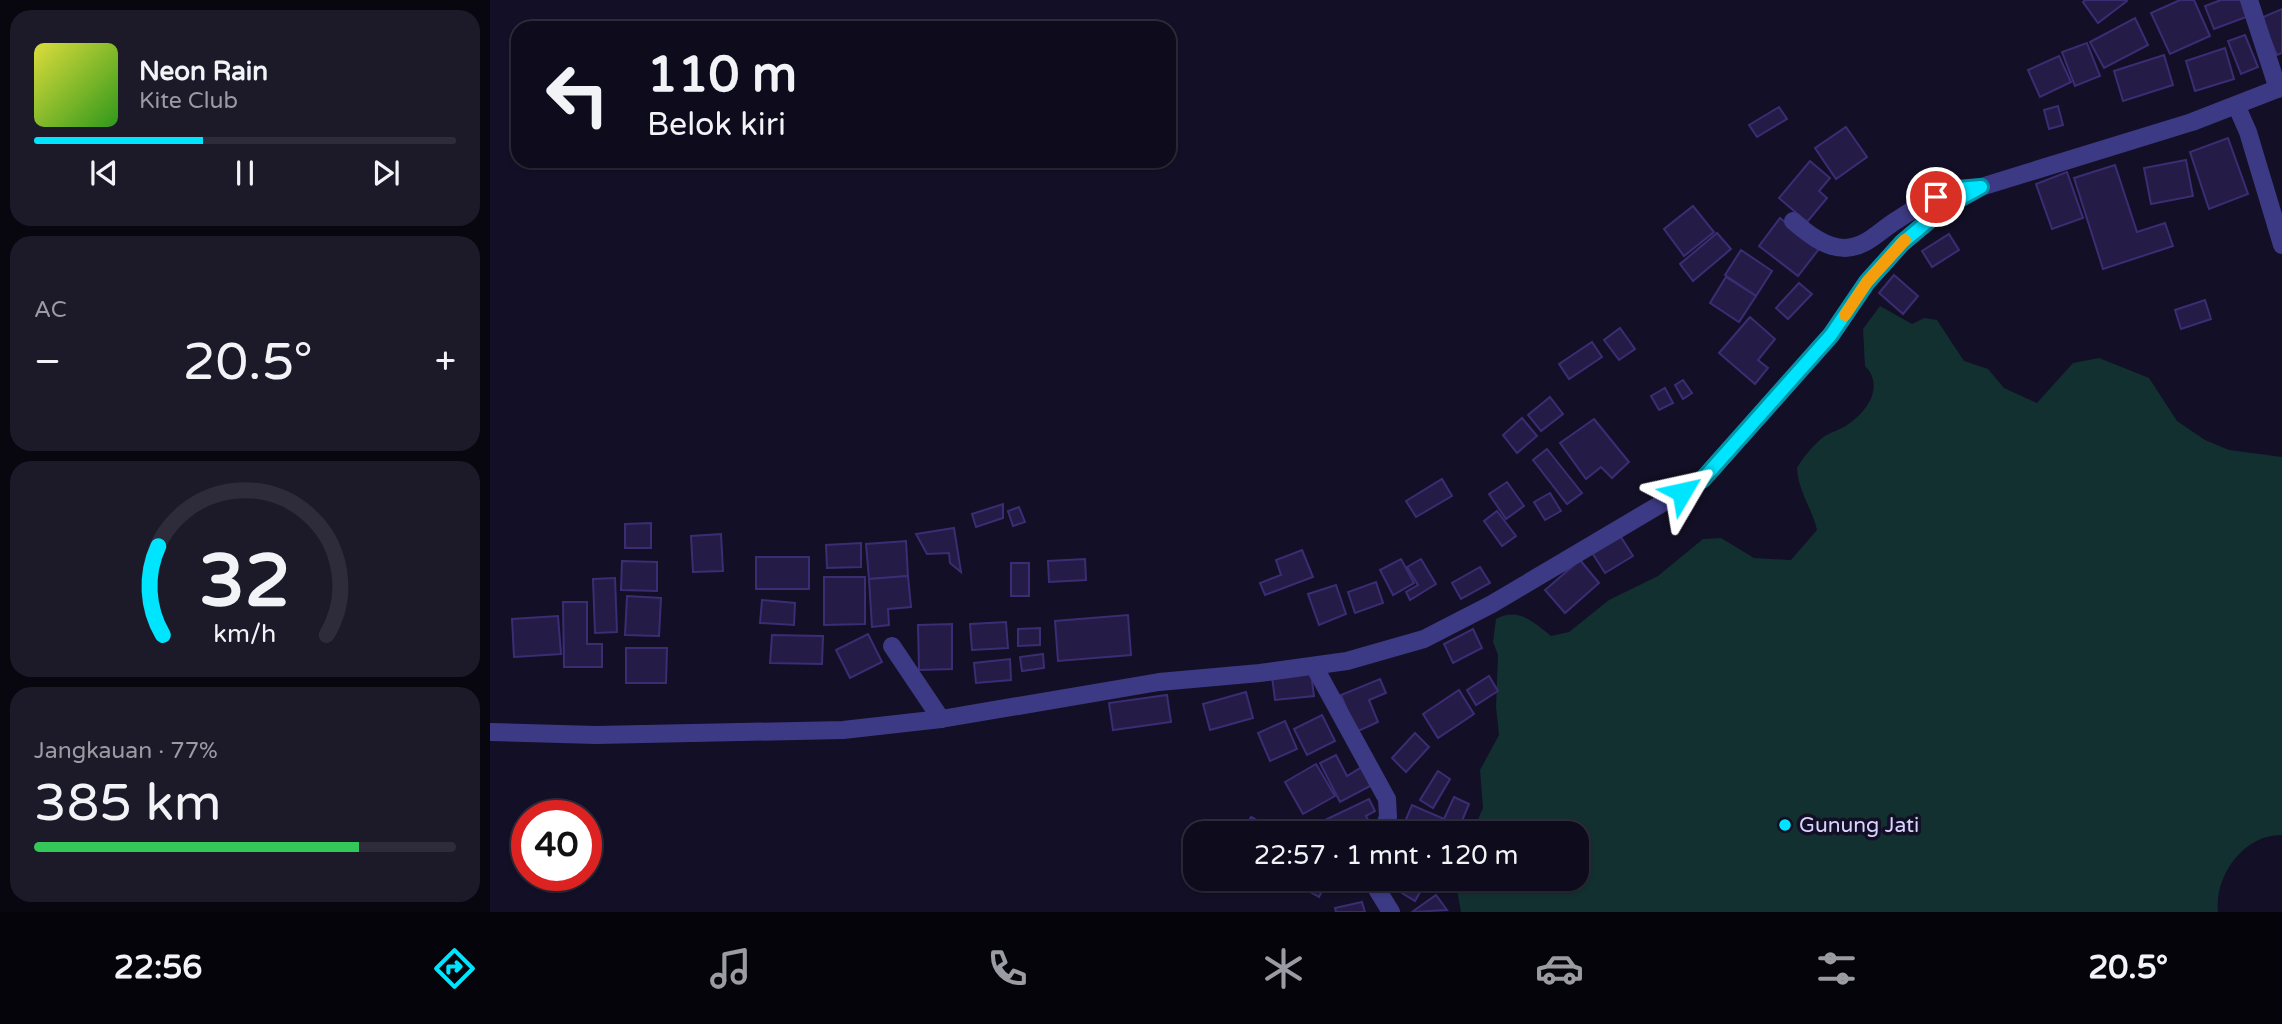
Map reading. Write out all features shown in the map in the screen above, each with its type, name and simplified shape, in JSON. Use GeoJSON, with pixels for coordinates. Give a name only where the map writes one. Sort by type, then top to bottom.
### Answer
{"type":"FeatureCollection","features":[{"type":"Feature","properties":{"kind":"street"},"geometry":{"type":"LineString","coordinates":[[490,732],[596,735],[843,730],[941,719],[1159,682],[1347,662],[1424,639],[1492,604],[1703,479],[1831,335],[1867,282],[1902,243],[1945,207],[1981,187],[2237,107],[2280,88],[2249,0]]}},
{"type":"Feature","properties":{"kind":"street"},"geometry":{"type":"LineString","coordinates":[[2237,107],[2248,132],[2282,245]]}},
{"type":"Feature","properties":{"kind":"street"},"geometry":{"type":"LineString","coordinates":[[1793,221],[1810,236],[1834,246],[1843,248],[1863,245],[1936,197],[1958,189],[1981,187]]}},
{"type":"Feature","properties":{"kind":"street"},"geometry":{"type":"LineString","coordinates":[[892,646],[941,719]]}},
{"type":"Feature","properties":{"kind":"street"},"geometry":{"type":"LineString","coordinates":[[1314,666],[1387,799],[1386,821]]}},
{"type":"Feature","properties":{"kind":"street"},"geometry":{"type":"LineString","coordinates":[[1378,891],[1391,912]]}},
{"type":"Feature","properties":{"kind":"green space"},"geometry":{"type":"Polygon","coordinates":[[[1880,306],[1912,324],[1924,318],[1937,320],[1964,361],[1988,369],[2004,388],[2037,403],[2073,363],[2099,358],[2149,378],[2177,421],[2205,440],[2229,450],[2282,457],[2282,835],[2255,842],[2234,860],[2221,885],[2218,912],[1461,912],[1457,891],[1589,891],[1589,821],[1477,821],[1483,808],[1480,770],[1499,735],[1496,707],[1498,655],[1493,642],[1496,619],[1519,615],[1532,621],[1551,636],[1569,632],[1609,600],[1658,576],[1703,539],[1721,538],[1754,558],[1791,560],[1817,530],[1797,468],[1822,438],[1847,425],[1862,413],[1871,397],[1873,381],[1865,366],[1863,329],[1880,306]]]}},
{"type":"Feature","properties":{"kind":"building"},"geometry":{"type":"Polygon","coordinates":[[[2180,0],[2194,0],[2210,36],[2170,54],[2151,13],[2180,0]]]}},
{"type":"Feature","properties":{"kind":"building"},"geometry":{"type":"Polygon","coordinates":[[[2221,0],[2243,0],[2249,16],[2214,29],[2205,6],[2221,0]]]}},
{"type":"Feature","properties":{"kind":"building"},"geometry":{"type":"Polygon","coordinates":[[[2127,1],[2098,23],[2083,2],[2127,1]]]}},
{"type":"Feature","properties":{"kind":"building"},"geometry":{"type":"Polygon","coordinates":[[[2282,9],[2282,53],[2277,55],[2261,18],[2282,9]]]}},
{"type":"Feature","properties":{"kind":"building"},"geometry":{"type":"Polygon","coordinates":[[[2135,18],[2148,45],[2104,68],[2090,42],[2135,18]]]}},
{"type":"Feature","properties":{"kind":"building"},"geometry":{"type":"Polygon","coordinates":[[[2245,35],[2258,67],[2241,74],[2228,41],[2245,35]]]}},
{"type":"Feature","properties":{"kind":"building"},"geometry":{"type":"Polygon","coordinates":[[[2087,43],[2100,76],[2075,86],[2062,52],[2087,43]]]}},
{"type":"Feature","properties":{"kind":"building"},"geometry":{"type":"Polygon","coordinates":[[[2225,48],[2234,79],[2195,91],[2186,61],[2225,48]]]}},
{"type":"Feature","properties":{"kind":"building"},"geometry":{"type":"Polygon","coordinates":[[[2164,55],[2173,85],[2123,101],[2114,71],[2164,55]]]}},
{"type":"Feature","properties":{"kind":"building"},"geometry":{"type":"Polygon","coordinates":[[[2059,56],[2071,82],[2040,97],[2028,70],[2059,56]]]}},
{"type":"Feature","properties":{"kind":"building"},"geometry":{"type":"Polygon","coordinates":[[[2058,106],[2063,125],[2049,129],[2044,110],[2058,106]]]}},
{"type":"Feature","properties":{"kind":"building"},"geometry":{"type":"Polygon","coordinates":[[[1779,107],[1787,119],[1757,137],[1749,125],[1779,107]]]}},
{"type":"Feature","properties":{"kind":"building"},"geometry":{"type":"Polygon","coordinates":[[[1846,127],[1867,157],[1836,179],[1815,148],[1846,127]]]}},
{"type":"Feature","properties":{"kind":"building"},"geometry":{"type":"Polygon","coordinates":[[[2228,138],[2248,194],[2209,209],[2190,152],[2228,138]]]}},
{"type":"Feature","properties":{"kind":"building"},"geometry":{"type":"Polygon","coordinates":[[[2186,160],[2193,196],[2151,204],[2144,168],[2186,160]]]}},
{"type":"Feature","properties":{"kind":"building"},"geometry":{"type":"Polygon","coordinates":[[[1810,161],[1830,178],[1819,191],[1827,198],[1807,222],[1779,198],[1810,161]]]}},
{"type":"Feature","properties":{"kind":"building"},"geometry":{"type":"Polygon","coordinates":[[[2115,165],[2137,232],[2165,223],[2173,246],[2103,269],[2074,178],[2115,165]]]}},
{"type":"Feature","properties":{"kind":"building"},"geometry":{"type":"Polygon","coordinates":[[[2067,172],[2083,218],[2052,229],[2036,184],[2067,172]]]}},
{"type":"Feature","properties":{"kind":"building"},"geometry":{"type":"Polygon","coordinates":[[[1693,206],[1714,232],[1684,256],[1664,229],[1693,206]]]}},
{"type":"Feature","properties":{"kind":"building"},"geometry":{"type":"Polygon","coordinates":[[[1780,218],[1819,249],[1798,276],[1759,246],[1780,218]]]}},
{"type":"Feature","properties":{"kind":"building"},"geometry":{"type":"Polygon","coordinates":[[[1717,233],[1731,249],[1693,281],[1680,264],[1717,233]]]}},
{"type":"Feature","properties":{"kind":"building"},"geometry":{"type":"Polygon","coordinates":[[[1949,234],[1959,250],[1932,267],[1922,251],[1949,234]]]}},
{"type":"Feature","properties":{"kind":"building"},"geometry":{"type":"Polygon","coordinates":[[[1741,250],[1772,271],[1756,296],[1725,275],[1741,250]]]}},
{"type":"Feature","properties":{"kind":"building"},"geometry":{"type":"Polygon","coordinates":[[[1894,275],[1918,296],[1903,314],[1879,293],[1894,275]]]}},
{"type":"Feature","properties":{"kind":"building"},"geometry":{"type":"Polygon","coordinates":[[[1726,277],[1756,296],[1739,322],[1710,303],[1726,277]]]}},
{"type":"Feature","properties":{"kind":"building"},"geometry":{"type":"Polygon","coordinates":[[[1799,283],[1812,294],[1788,319],[1776,308],[1799,283]]]}},
{"type":"Feature","properties":{"kind":"building"},"geometry":{"type":"Polygon","coordinates":[[[2205,300],[2211,319],[2181,329],[2175,310],[2205,300]]]}},
{"type":"Feature","properties":{"kind":"building"},"geometry":{"type":"Polygon","coordinates":[[[1750,317],[1775,339],[1758,360],[1768,368],[1755,384],[1719,353],[1750,317]]]}},
{"type":"Feature","properties":{"kind":"building"},"geometry":{"type":"Polygon","coordinates":[[[1620,328],[1635,349],[1619,360],[1604,340],[1620,328]]]}},
{"type":"Feature","properties":{"kind":"building"},"geometry":{"type":"Polygon","coordinates":[[[1592,342],[1602,357],[1569,379],[1559,364],[1592,342]]]}},
{"type":"Feature","properties":{"kind":"building"},"geometry":{"type":"Polygon","coordinates":[[[1683,380],[1692,393],[1683,399],[1675,385],[1683,380]]]}},
{"type":"Feature","properties":{"kind":"building"},"geometry":{"type":"Polygon","coordinates":[[[1665,388],[1673,403],[1659,410],[1651,396],[1665,388]]]}},
{"type":"Feature","properties":{"kind":"building"},"geometry":{"type":"Polygon","coordinates":[[[1550,397],[1563,414],[1541,431],[1528,415],[1550,397]]]}},
{"type":"Feature","properties":{"kind":"building"},"geometry":{"type":"Polygon","coordinates":[[[1522,418],[1537,436],[1517,453],[1503,435],[1522,418]]]}},
{"type":"Feature","properties":{"kind":"building"},"geometry":{"type":"Polygon","coordinates":[[[1594,419],[1629,462],[1612,478],[1601,467],[1586,479],[1560,443],[1594,419]]]}},
{"type":"Feature","properties":{"kind":"building"},"geometry":{"type":"Polygon","coordinates":[[[1547,449],[1582,493],[1567,504],[1533,460],[1547,449]]]}},
{"type":"Feature","properties":{"kind":"building"},"geometry":{"type":"Polygon","coordinates":[[[1442,479],[1452,496],[1416,517],[1406,501],[1442,479]]]}},
{"type":"Feature","properties":{"kind":"building"},"geometry":{"type":"Polygon","coordinates":[[[1507,482],[1524,506],[1506,519],[1489,494],[1507,482]]]}},
{"type":"Feature","properties":{"kind":"building"},"geometry":{"type":"Polygon","coordinates":[[[1550,493],[1561,511],[1545,520],[1534,502],[1550,493]]]}},
{"type":"Feature","properties":{"kind":"building"},"geometry":{"type":"Polygon","coordinates":[[[1003,504],[1003,518],[976,527],[972,514],[1003,504]]]}},
{"type":"Feature","properties":{"kind":"building"},"geometry":{"type":"Polygon","coordinates":[[[1019,507],[1025,522],[1013,526],[1008,511],[1019,507]]]}},
{"type":"Feature","properties":{"kind":"building"},"geometry":{"type":"Polygon","coordinates":[[[1497,511],[1516,536],[1502,546],[1484,521],[1497,511]]]}},
{"type":"Feature","properties":{"kind":"building"},"geometry":{"type":"Polygon","coordinates":[[[651,523],[651,548],[625,548],[625,524],[651,523]]]}},
{"type":"Feature","properties":{"kind":"building"},"geometry":{"type":"Polygon","coordinates":[[[954,528],[961,572],[950,563],[949,553],[927,554],[916,534],[954,528]]]}},
{"type":"Feature","properties":{"kind":"building"},"geometry":{"type":"Polygon","coordinates":[[[721,534],[723,571],[693,572],[691,536],[721,534]]]}},
{"type":"Feature","properties":{"kind":"building"},"geometry":{"type":"Polygon","coordinates":[[[1619,534],[1633,556],[1605,573],[1591,551],[1619,534]]]}},
{"type":"Feature","properties":{"kind":"building"},"geometry":{"type":"Polygon","coordinates":[[[906,541],[908,576],[869,579],[866,544],[906,541]]]}},
{"type":"Feature","properties":{"kind":"building"},"geometry":{"type":"Polygon","coordinates":[[[861,543],[861,567],[827,568],[826,545],[861,543]]]}},
{"type":"Feature","properties":{"kind":"building"},"geometry":{"type":"Polygon","coordinates":[[[1302,550],[1313,577],[1265,595],[1260,583],[1281,575],[1276,560],[1302,550]]]}},
{"type":"Feature","properties":{"kind":"building"},"geometry":{"type":"Polygon","coordinates":[[[756,557],[809,557],[809,589],[756,589],[756,557]]]}},
{"type":"Feature","properties":{"kind":"building"},"geometry":{"type":"Polygon","coordinates":[[[1085,559],[1086,580],[1049,582],[1048,561],[1085,559]]]}},
{"type":"Feature","properties":{"kind":"building"},"geometry":{"type":"Polygon","coordinates":[[[1401,559],[1414,583],[1393,595],[1380,570],[1401,559]]]}},
{"type":"Feature","properties":{"kind":"building"},"geometry":{"type":"Polygon","coordinates":[[[1421,559],[1436,584],[1410,600],[1406,592],[1418,585],[1407,567],[1421,559]]]}},
{"type":"Feature","properties":{"kind":"building"},"geometry":{"type":"Polygon","coordinates":[[[1580,560],[1599,583],[1565,613],[1545,590],[1580,560]]]}},
{"type":"Feature","properties":{"kind":"building"},"geometry":{"type":"Polygon","coordinates":[[[622,561],[657,562],[657,591],[621,590],[622,561]]]}},
{"type":"Feature","properties":{"kind":"building"},"geometry":{"type":"Polygon","coordinates":[[[1011,563],[1029,563],[1029,596],[1011,596],[1011,563]]]}},
{"type":"Feature","properties":{"kind":"building"},"geometry":{"type":"Polygon","coordinates":[[[1480,567],[1490,583],[1461,599],[1452,583],[1480,567]]]}},
{"type":"Feature","properties":{"kind":"building"},"geometry":{"type":"Polygon","coordinates":[[[908,576],[911,607],[888,609],[889,625],[872,627],[869,579],[908,576]]]}},
{"type":"Feature","properties":{"kind":"building"},"geometry":{"type":"Polygon","coordinates":[[[824,577],[865,577],[865,624],[824,625],[824,577]]]}},
{"type":"Feature","properties":{"kind":"building"},"geometry":{"type":"Polygon","coordinates":[[[615,578],[617,632],[595,633],[593,579],[615,578]]]}},
{"type":"Feature","properties":{"kind":"building"},"geometry":{"type":"Polygon","coordinates":[[[1376,582],[1383,603],[1355,613],[1348,592],[1376,582]]]}},
{"type":"Feature","properties":{"kind":"building"},"geometry":{"type":"Polygon","coordinates":[[[1336,585],[1346,614],[1319,625],[1308,594],[1336,585]]]}},
{"type":"Feature","properties":{"kind":"building"},"geometry":{"type":"Polygon","coordinates":[[[627,596],[661,598],[659,636],[625,635],[627,596]]]}},
{"type":"Feature","properties":{"kind":"building"},"geometry":{"type":"Polygon","coordinates":[[[762,600],[795,603],[794,625],[760,623],[762,600]]]}},
{"type":"Feature","properties":{"kind":"building"},"geometry":{"type":"Polygon","coordinates":[[[563,602],[587,602],[587,644],[602,644],[602,667],[564,667],[563,602]]]}},
{"type":"Feature","properties":{"kind":"building"},"geometry":{"type":"Polygon","coordinates":[[[1128,615],[1131,655],[1058,661],[1055,621],[1128,615]]]}},
{"type":"Feature","properties":{"kind":"building"},"geometry":{"type":"Polygon","coordinates":[[[558,616],[561,654],[514,657],[512,619],[558,616]]]}},
{"type":"Feature","properties":{"kind":"building"},"geometry":{"type":"Polygon","coordinates":[[[1006,622],[1008,648],[972,650],[970,624],[1006,622]]]}},
{"type":"Feature","properties":{"kind":"building"},"geometry":{"type":"Polygon","coordinates":[[[952,624],[952,669],[919,670],[918,625],[952,624]]]}},
{"type":"Feature","properties":{"kind":"building"},"geometry":{"type":"Polygon","coordinates":[[[1040,628],[1040,645],[1018,646],[1018,629],[1040,628]]]}},
{"type":"Feature","properties":{"kind":"building"},"geometry":{"type":"Polygon","coordinates":[[[1473,629],[1482,648],[1453,663],[1444,644],[1473,629]]]}},
{"type":"Feature","properties":{"kind":"building"},"geometry":{"type":"Polygon","coordinates":[[[868,634],[882,662],[850,678],[836,650],[868,634]]]}},
{"type":"Feature","properties":{"kind":"building"},"geometry":{"type":"Polygon","coordinates":[[[772,635],[823,636],[822,664],[770,663],[772,635]]]}},
{"type":"Feature","properties":{"kind":"building"},"geometry":{"type":"Polygon","coordinates":[[[626,648],[667,648],[666,683],[626,683],[626,648]]]}},
{"type":"Feature","properties":{"kind":"building"},"geometry":{"type":"Polygon","coordinates":[[[1043,654],[1044,668],[1022,671],[1020,657],[1043,654]]]}},
{"type":"Feature","properties":{"kind":"building"},"geometry":{"type":"Polygon","coordinates":[[[1010,659],[1011,680],[976,683],[974,663],[1010,659]]]}},
{"type":"Feature","properties":{"kind":"building"},"geometry":{"type":"Polygon","coordinates":[[[1311,673],[1314,696],[1275,700],[1272,677],[1311,673]]]}},
{"type":"Feature","properties":{"kind":"building"},"geometry":{"type":"Polygon","coordinates":[[[1489,676],[1498,691],[1476,705],[1467,690],[1489,676]]]}},
{"type":"Feature","properties":{"kind":"building"},"geometry":{"type":"Polygon","coordinates":[[[1380,679],[1386,693],[1369,700],[1378,722],[1356,732],[1341,695],[1380,679]]]}},
{"type":"Feature","properties":{"kind":"building"},"geometry":{"type":"Polygon","coordinates":[[[1459,690],[1474,714],[1438,738],[1423,714],[1459,690]]]}},
{"type":"Feature","properties":{"kind":"building"},"geometry":{"type":"Polygon","coordinates":[[[1246,692],[1253,718],[1210,730],[1203,704],[1246,692]]]}},
{"type":"Feature","properties":{"kind":"building"},"geometry":{"type":"Polygon","coordinates":[[[1167,695],[1171,722],[1113,730],[1109,703],[1167,695]]]}},
{"type":"Feature","properties":{"kind":"building"},"geometry":{"type":"Polygon","coordinates":[[[1322,715],[1335,741],[1307,755],[1294,729],[1322,715]]]}},
{"type":"Feature","properties":{"kind":"building"},"geometry":{"type":"Polygon","coordinates":[[[1285,721],[1297,749],[1270,761],[1258,733],[1285,721]]]}},
{"type":"Feature","properties":{"kind":"building"},"geometry":{"type":"Polygon","coordinates":[[[1415,733],[1429,747],[1406,772],[1392,758],[1415,733]]]}},
{"type":"Feature","properties":{"kind":"building"},"geometry":{"type":"Polygon","coordinates":[[[1336,755],[1347,776],[1362,767],[1372,785],[1340,802],[1320,763],[1336,755]]]}},
{"type":"Feature","properties":{"kind":"building"},"geometry":{"type":"Polygon","coordinates":[[[1316,764],[1335,796],[1303,814],[1285,782],[1316,764]]]}},
{"type":"Feature","properties":{"kind":"building"},"geometry":{"type":"Polygon","coordinates":[[[1438,771],[1450,779],[1433,808],[1420,800],[1438,771]]]}},
{"type":"Feature","properties":{"kind":"building"},"geometry":{"type":"Polygon","coordinates":[[[1454,797],[1469,804],[1462,821],[1405,821],[1412,805],[1444,819],[1454,797]]]}},
{"type":"Feature","properties":{"kind":"building"},"geometry":{"type":"Polygon","coordinates":[[[1369,799],[1375,811],[1366,816],[1369,821],[1325,820],[1369,799]]]}},
{"type":"Feature","properties":{"kind":"building"},"geometry":{"type":"Polygon","coordinates":[[[1308,891],[1322,891],[1319,897],[1308,891]]]}},
{"type":"Feature","properties":{"kind":"building"},"geometry":{"type":"Polygon","coordinates":[[[1399,891],[1421,891],[1415,901],[1399,891]]]}},
{"type":"Feature","properties":{"kind":"building"},"geometry":{"type":"Polygon","coordinates":[[[1436,895],[1447,910],[1412,912],[1436,895]]]}},
{"type":"Feature","properties":{"kind":"building"},"geometry":{"type":"Polygon","coordinates":[[[1362,902],[1365,912],[1336,912],[1335,908],[1362,902]]]}},
{"type":"Feature","properties":{"kind":"slow traffic"},"geometry":{"type":"LineString","coordinates":[[1845,315],[1867,282],[1905,240]]}},
{"type":"Feature","properties":{"kind":"place","name":"Gunung Jati"},"geometry":{"type":"Point","coordinates":[1785,825]}},
{"type":"Feature","properties":{"kind":"route"},"geometry":{"type":"LineString","coordinates":[[1682,492],[1703,479],[1831,335],[1867,282],[1902,243],[1945,207],[1981,187],[1958,189],[1936,197]]}}]}
